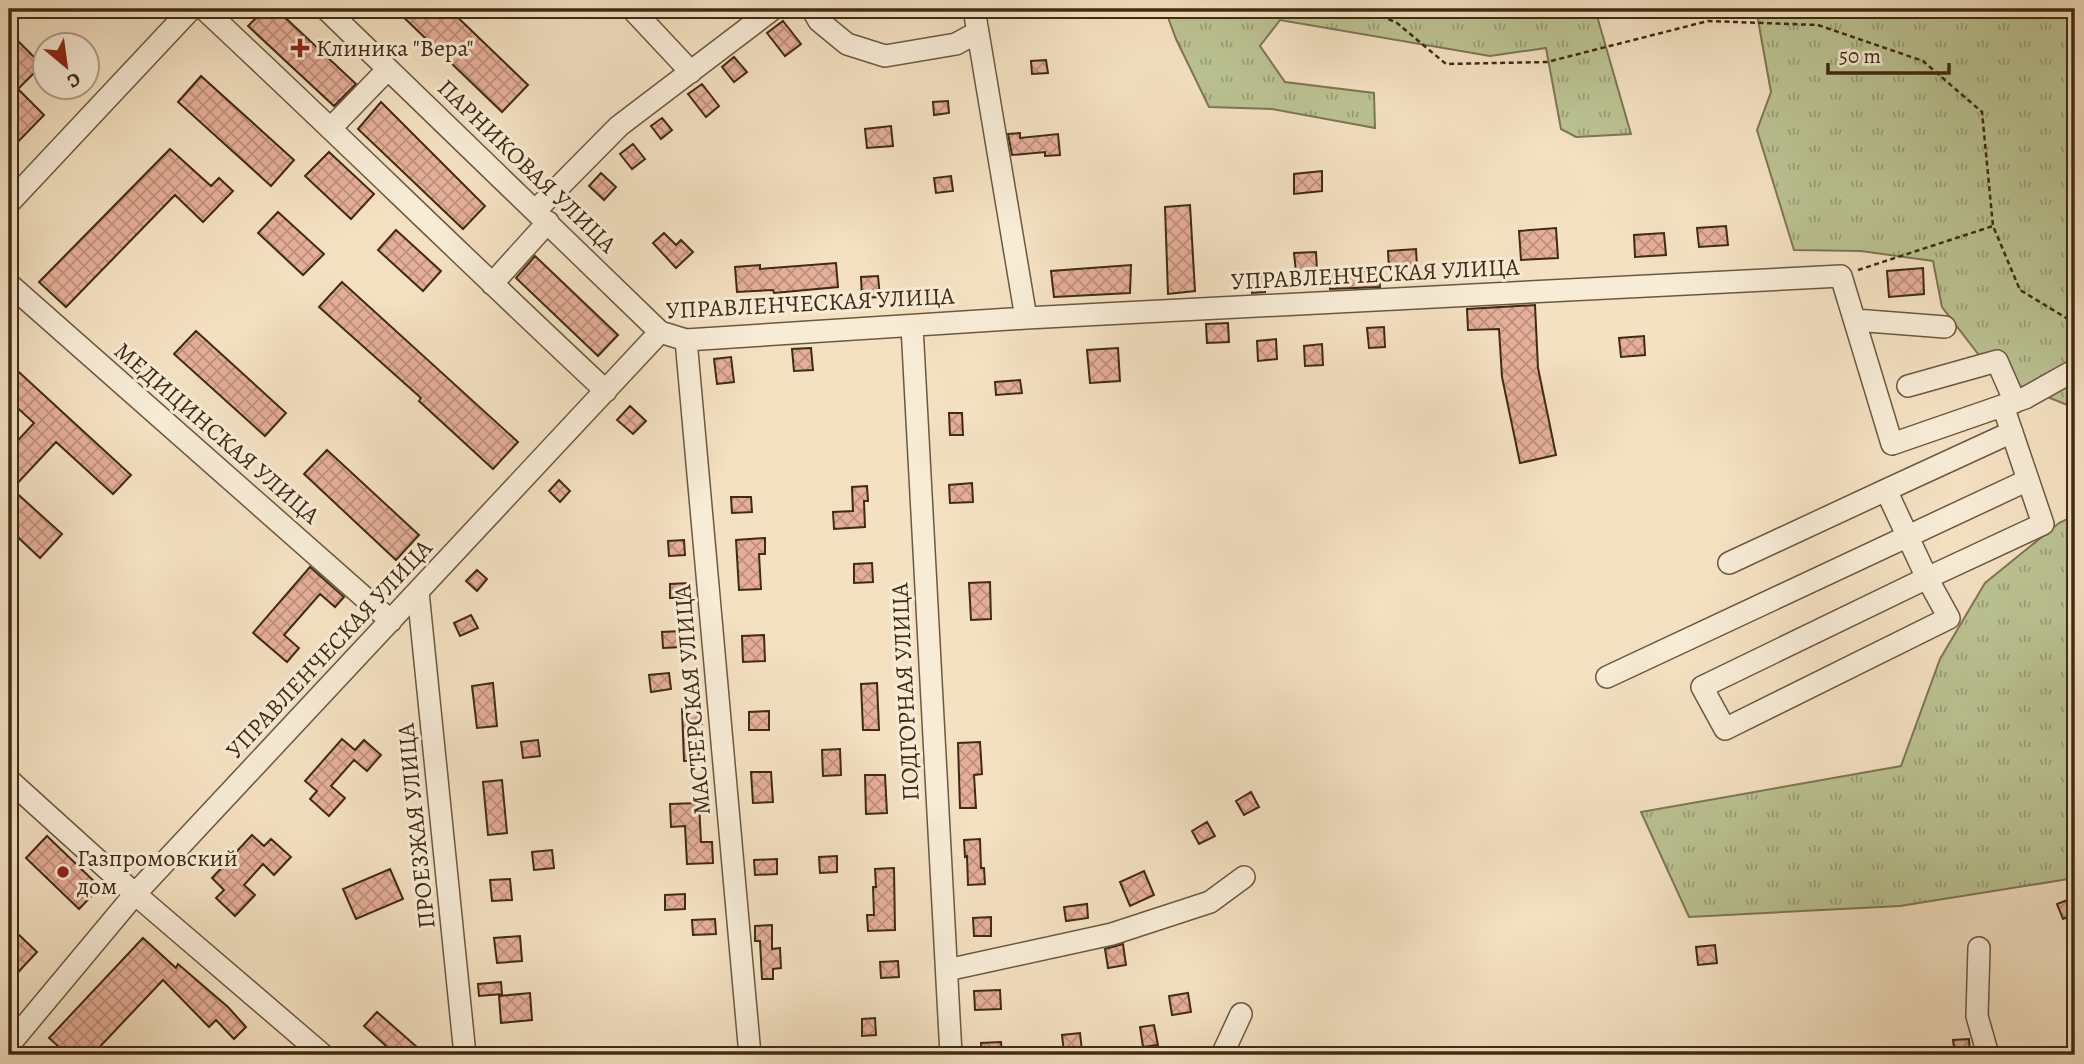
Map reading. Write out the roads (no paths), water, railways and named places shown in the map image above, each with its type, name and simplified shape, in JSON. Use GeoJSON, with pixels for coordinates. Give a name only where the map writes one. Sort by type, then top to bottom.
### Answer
{"type":"FeatureCollection","features":[{"type":"Feature","properties":{"kind":"street"},"geometry":{"type":"LineString","coordinates":[[10,200],[191,9]]}},
{"type":"Feature","properties":{"kind":"street"},"geometry":{"type":"LineString","coordinates":[[204,9],[606,391]]}},
{"type":"Feature","properties":{"kind":"street","name":"ПАРНИКОВАЯ УЛИЦА"},"geometry":{"type":"LineString","coordinates":[[326,9],[660,332]]}},
{"type":"Feature","properties":{"kind":"street"},"geometry":{"type":"LineString","coordinates":[[632,9],[691,72]]}},
{"type":"Feature","properties":{"kind":"street"},"geometry":{"type":"LineString","coordinates":[[492,284],[542,216],[619,126],[773,9]]}},
{"type":"Feature","properties":{"kind":"street"},"geometry":{"type":"LineString","coordinates":[[812,9],[819,21],[847,44],[885,57],[956,44],[978,32]]}},
{"type":"Feature","properties":{"kind":"street"},"geometry":{"type":"LineString","coordinates":[[974,9],[1026,318]]}},
{"type":"Feature","properties":{"kind":"street"},"geometry":{"type":"LineString","coordinates":[[331,128],[388,69]]}},
{"type":"Feature","properties":{"kind":"street","name":"УПРАВЛЕНЧЕСКАЯ УЛИЦА"},"geometry":{"type":"LineString","coordinates":[[9,1045],[135,894],[660,332],[686,340],[1026,318],[1841,276],[1855,320]]}},
{"type":"Feature","properties":{"kind":"street","name":"МЕДИЦИНСКАЯ УЛИЦА"},"geometry":{"type":"LineString","coordinates":[[9,284],[391,621]]}},
{"type":"Feature","properties":{"kind":"street"},"geometry":{"type":"LineString","coordinates":[[1945,327],[1855,320],[1892,444],[2009,404],[2075,370]]}},
{"type":"Feature","properties":{"kind":"street","name":"ПОДГОРНАЯ УЛИЦА"},"geometry":{"type":"LineString","coordinates":[[912,326],[951,1055]]}},
{"type":"Feature","properties":{"kind":"street","name":"МАСТЕРСКАЯ УЛИЦА"},"geometry":{"type":"LineString","coordinates":[[686,340],[750,1055]]}},
{"type":"Feature","properties":{"kind":"street"},"geometry":{"type":"LineString","coordinates":[[1886,489],[1927,578],[1949,618],[1726,729],[1702,687],[1927,578],[2043,524],[2012,432],[2009,404],[1997,361],[1909,386]]}},
{"type":"Feature","properties":{"kind":"street"},"geometry":{"type":"LineString","coordinates":[[1729,563],[2012,432]]}},
{"type":"Feature","properties":{"kind":"street"},"geometry":{"type":"LineString","coordinates":[[1607,677],[2028,480]]}},
{"type":"Feature","properties":{"kind":"street","name":"ПРОЕЗЖАЯ УЛИЦА"},"geometry":{"type":"LineString","coordinates":[[418,592],[465,1055]]}},
{"type":"Feature","properties":{"kind":"street"},"geometry":{"type":"LineString","coordinates":[[9,780],[135,894],[323,1055]]}},
{"type":"Feature","properties":{"kind":"street"},"geometry":{"type":"LineString","coordinates":[[947,970],[1112,934],[1210,902],[1244,877]]}},
{"type":"Feature","properties":{"kind":"street"},"geometry":{"type":"LineString","coordinates":[[1979,948],[1977,1016],[1988,1055]]}},
{"type":"Feature","properties":{"kind":"street"},"geometry":{"type":"LineString","coordinates":[[1222,1055],[1241,1014]]}},
{"type":"Feature","properties":{"kind":"place","name":"Клиника \"Вера\""},"geometry":{"type":"Point","coordinates":[300,48]}},
{"type":"Feature","properties":{"kind":"place","name":"Газпромовский дом"},"geometry":{"type":"Point","coordinates":[63,872]}}]}
